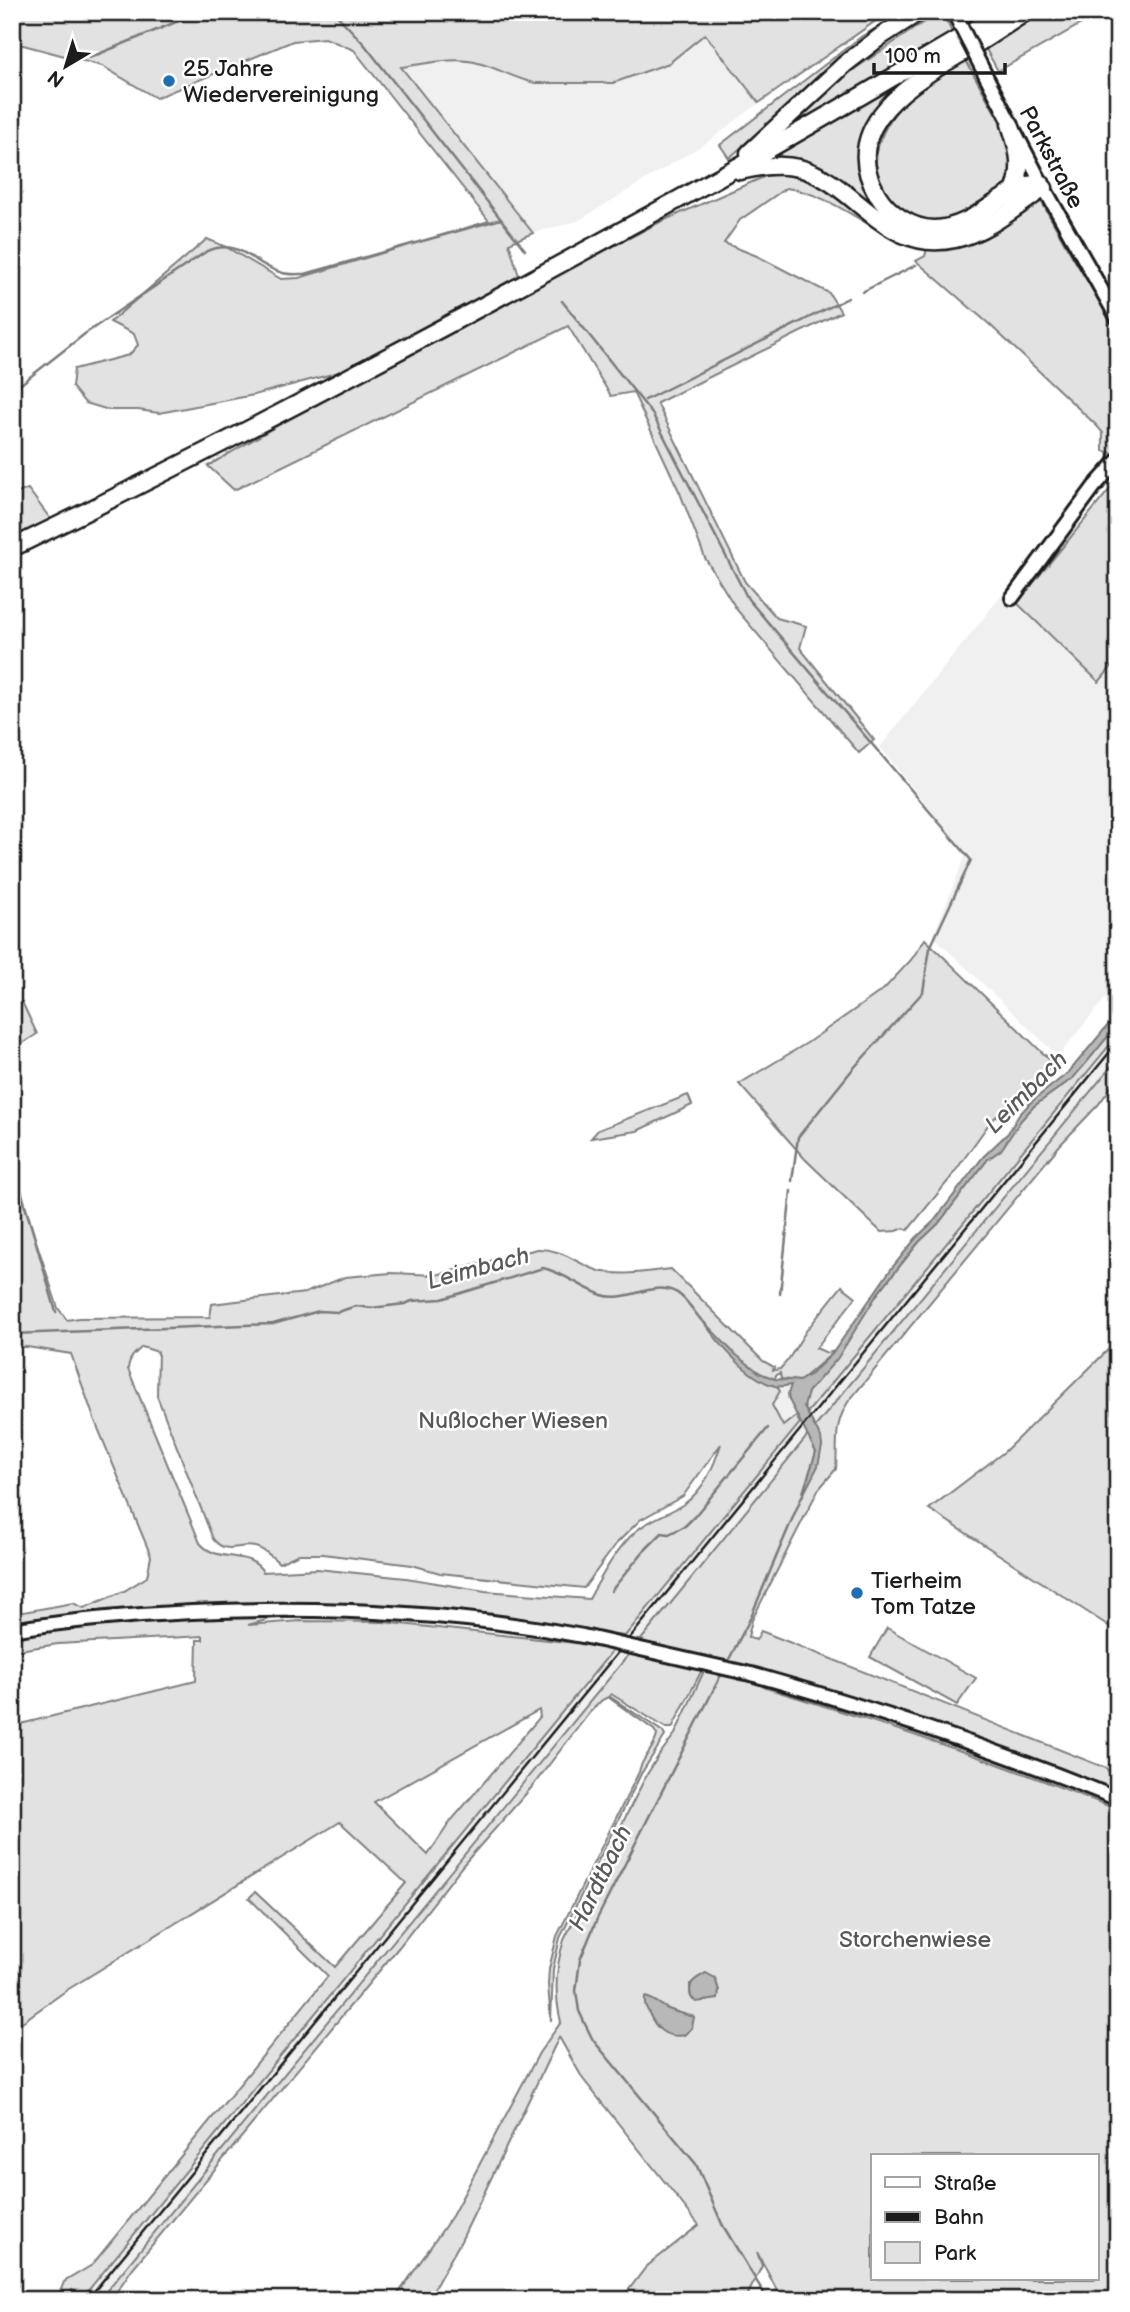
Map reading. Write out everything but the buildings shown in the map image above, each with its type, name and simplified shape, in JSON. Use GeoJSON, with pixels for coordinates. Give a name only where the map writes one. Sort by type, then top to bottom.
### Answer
{"type":"FeatureCollection","features":[{"type":"Feature","properties":{"kind":"main road"},"geometry":{"type":"LineString","coordinates":[[12,548],[352,375],[725,174],[1004,12]]}},
{"type":"Feature","properties":{"kind":"main road"},"geometry":{"type":"LineString","coordinates":[[1026,12],[899,93],[877,120],[870,135],[867,159],[872,186],[880,200],[901,219],[924,228],[961,224],[1032,183],[1042,186]]}},
{"type":"Feature","properties":{"kind":"main road"},"geometry":{"type":"LineString","coordinates":[[725,174],[845,64],[880,37],[918,14]]}},
{"type":"Feature","properties":{"kind":"main road"},"geometry":{"type":"LineString","coordinates":[[1010,124],[1020,154],[1019,181],[1014,192]]}},
{"type":"Feature","properties":{"kind":"main road"},"geometry":{"type":"LineString","coordinates":[[725,174],[767,166],[796,167],[820,176],[886,225],[921,240],[938,242],[972,233],[1042,186]]}},
{"type":"Feature","properties":{"kind":"street","name":"Parkstraße"},"geometry":{"type":"LineString","coordinates":[[954,14],[1042,186],[1118,319]]}},
{"type":"Feature","properties":{"kind":"street"},"geometry":{"type":"LineString","coordinates":[[1012,597],[1094,487],[1118,460]]}},
{"type":"Feature","properties":{"kind":"street"},"geometry":{"type":"LineString","coordinates":[[12,1630],[115,1617],[319,1610],[517,1625],[583,1636],[751,1674],[853,1703],[938,1731],[1118,1799]]}},
{"type":"Feature","properties":{"kind":"shaded area"},"geometry":{"type":"Polygon","coordinates":[[[705,33],[759,103],[709,141],[578,221],[533,233],[401,67],[451,61],[476,62],[535,83],[613,83],[669,63],[705,33]]]}},
{"type":"Feature","properties":{"kind":"shaded area"},"geometry":{"type":"Polygon","coordinates":[[[1005,591],[1098,682],[1118,658],[1118,983],[1058,1056],[933,936],[966,854],[880,747],[1005,591]]]}},
{"type":"Feature","properties":{"kind":"shaded area"},"geometry":{"type":"Polygon","coordinates":[[[1118,1013],[1118,1024],[1087,1062],[1073,1078],[1034,1106],[1001,1150],[988,1159],[938,1224],[919,1242],[878,1293],[837,1359],[808,1392],[804,1407],[821,1438],[822,1446],[818,1466],[802,1497],[816,1452],[789,1400],[791,1385],[775,1386],[764,1382],[743,1367],[701,1319],[735,1354],[760,1373],[775,1379],[799,1381],[811,1374],[832,1354],[891,1269],[934,1221],[983,1157],[1008,1133],[1031,1102],[1069,1072],[1118,1013]]]}},
{"type":"Feature","properties":{"kind":"shaded area"},"geometry":{"type":"Polygon","coordinates":[[[1118,1035],[1118,1058],[99,2300],[84,2300],[82,2298],[1118,1035]]]}},
{"type":"Feature","properties":{"kind":"shaded area"},"geometry":{"type":"Polygon","coordinates":[[[790,1385],[788,1398],[797,1415],[783,1427],[771,1405],[782,1386],[790,1385]]]}},
{"type":"Feature","properties":{"kind":"shaded area"},"geometry":{"type":"Polygon","coordinates":[[[706,1973],[715,1978],[719,1991],[718,1999],[696,2002],[691,1997],[691,1985],[706,1973]]]}},
{"type":"Feature","properties":{"kind":"shaded area"},"geometry":{"type":"Polygon","coordinates":[[[645,1997],[694,2017],[692,2028],[684,2035],[678,2036],[662,2032],[652,2019],[645,1997]]]}},
{"type":"Feature","properties":{"kind":"green space"},"geometry":{"type":"Polygon","coordinates":[[[12,12],[894,12],[880,18],[759,103],[705,34],[669,63],[613,83],[535,83],[485,65],[460,60],[401,67],[533,233],[509,243],[519,276],[466,308],[347,370],[254,395],[159,413],[109,410],[85,403],[72,387],[74,369],[129,355],[138,345],[134,334],[110,322],[207,239],[281,279],[299,278],[489,221],[354,50],[325,38],[293,41],[156,98],[102,66],[12,42],[12,12]]]}},
{"type":"Feature","properties":{"kind":"green space"},"geometry":{"type":"Polygon","coordinates":[[[904,12],[840,62],[729,158],[720,145],[862,36],[904,12]]]}},
{"type":"Feature","properties":{"kind":"green space"},"geometry":{"type":"Polygon","coordinates":[[[1035,12],[1102,12],[998,71],[983,44],[1035,12]]]}},
{"type":"Feature","properties":{"kind":"green space"},"geometry":{"type":"Polygon","coordinates":[[[939,17],[946,20],[953,34],[779,136],[822,91],[930,18],[939,17]]]}},
{"type":"Feature","properties":{"kind":"green space"},"geometry":{"type":"Polygon","coordinates":[[[965,59],[1002,125],[1016,169],[1008,190],[952,220],[940,223],[926,221],[902,209],[885,191],[878,176],[878,146],[893,117],[920,85],[965,59]]]}},
{"type":"Feature","properties":{"kind":"green space"},"geometry":{"type":"Polygon","coordinates":[[[915,73],[903,82],[864,138],[893,221],[819,171],[756,163],[915,73]]]}},
{"type":"Feature","properties":{"kind":"green space"},"geometry":{"type":"Polygon","coordinates":[[[789,172],[818,183],[877,223],[880,231],[823,199],[786,188],[740,220],[724,243],[757,256],[829,293],[841,312],[657,403],[745,582],[777,618],[806,626],[800,648],[874,740],[859,753],[737,610],[705,558],[680,493],[633,392],[611,396],[568,326],[234,490],[208,466],[357,379],[660,222],[766,176],[789,172]]]}},
{"type":"Feature","properties":{"kind":"green space"},"geometry":{"type":"Polygon","coordinates":[[[1041,201],[1118,331],[1118,457],[1103,451],[1103,433],[1097,426],[989,324],[916,261],[925,256],[928,245],[1029,203],[1041,201]]]}},
{"type":"Feature","properties":{"kind":"green space"},"geometry":{"type":"Polygon","coordinates":[[[1118,479],[1118,659],[1099,682],[1017,603],[1118,479]]]}},
{"type":"Feature","properties":{"kind":"green space"},"geometry":{"type":"Polygon","coordinates":[[[28,489],[52,521],[12,539],[12,495],[28,489]]]}},
{"type":"Feature","properties":{"kind":"green space"},"geometry":{"type":"Polygon","coordinates":[[[925,939],[1048,1058],[1051,1067],[991,1121],[949,1180],[908,1230],[904,1228],[881,1232],[805,1159],[739,1084],[807,1043],[884,989],[911,960],[925,939]]]}},
{"type":"Feature","properties":{"kind":"green space"},"geometry":{"type":"Polygon","coordinates":[[[22,1002],[37,1034],[12,1050],[12,1008],[22,1002]]]}},
{"type":"Feature","properties":{"kind":"green space"},"geometry":{"type":"Polygon","coordinates":[[[1118,1024],[1118,1035],[807,1413],[803,1404],[808,1392],[878,1293],[919,1242],[938,1224],[988,1159],[1001,1149],[1021,1120],[1034,1106],[1073,1078],[1118,1024]]]}},
{"type":"Feature","properties":{"kind":"green space","name":"Storchenwiese"},"geometry":{"type":"Polygon","coordinates":[[[1118,1058],[1118,1078],[1098,1105],[1060,1145],[848,1402],[838,1427],[836,1469],[818,1490],[752,1620],[748,1637],[756,1640],[761,1631],[1106,1768],[1116,1780],[1118,1778],[1118,1794],[931,1723],[837,1691],[741,1665],[738,1680],[756,1683],[944,1745],[1118,1810],[1118,2300],[782,2300],[757,2252],[762,2266],[748,2294],[756,2300],[621,2300],[646,2267],[699,2225],[583,2079],[559,2037],[461,2241],[429,2297],[427,2300],[394,2300],[452,2216],[539,2053],[561,2022],[556,1981],[564,1940],[646,1776],[675,1734],[710,1658],[640,1641],[808,1435],[816,1452],[803,1492],[822,1446],[815,1427],[1118,1058]],[[715,1978],[690,1984],[693,2000],[707,2001],[719,1991],[715,1978]]]}},
{"type":"Feature","properties":{"kind":"green space"},"geometry":{"type":"Polygon","coordinates":[[[688,1095],[692,1105],[637,1131],[591,1138],[598,1130],[688,1095]]]}},
{"type":"Feature","properties":{"kind":"green space","name":"Nußlocher Wiesen"},"geometry":{"type":"Polygon","coordinates":[[[12,1168],[58,1308],[67,1320],[210,1317],[212,1304],[305,1293],[345,1277],[391,1273],[436,1275],[537,1249],[565,1255],[587,1267],[604,1272],[629,1273],[671,1269],[763,1361],[774,1367],[773,1370],[780,1369],[788,1360],[806,1331],[842,1286],[856,1297],[816,1348],[827,1353],[835,1351],[800,1381],[781,1379],[780,1373],[775,1379],[767,1377],[764,1381],[777,1386],[780,1391],[772,1405],[783,1426],[796,1416],[800,1423],[625,1636],[383,1607],[12,1625],[12,1614],[73,1603],[84,1608],[124,1591],[147,1577],[151,1556],[95,1421],[71,1354],[12,1347],[12,1168]],[[142,1347],[132,1356],[128,1369],[200,1543],[215,1553],[250,1561],[263,1572],[317,1569],[406,1578],[485,1591],[589,1599],[610,1563],[636,1531],[684,1504],[703,1485],[721,1444],[683,1496],[640,1520],[616,1544],[584,1588],[440,1573],[412,1565],[323,1554],[299,1554],[279,1563],[258,1548],[223,1547],[213,1539],[157,1396],[158,1352],[142,1347]]]}},
{"type":"Feature","properties":{"kind":"green space"},"geometry":{"type":"Polygon","coordinates":[[[1118,1340],[1118,1632],[929,1509],[1004,1452],[1118,1340]]]}},
{"type":"Feature","properties":{"kind":"green space"},"geometry":{"type":"Polygon","coordinates":[[[299,1614],[369,1617],[379,1618],[300,1617],[270,1619],[248,1625],[300,1621],[383,1622],[575,1643],[613,1650],[82,2298],[72,2290],[68,2296],[75,2300],[57,2300],[64,2282],[92,2265],[328,1976],[249,1898],[255,1892],[335,1967],[406,1883],[340,1822],[67,1990],[12,2029],[12,1726],[196,1681],[197,1640],[203,1640],[203,1636],[58,1644],[12,1651],[12,1635],[115,1622],[299,1614]],[[539,1710],[374,1802],[428,1855],[450,1822],[540,1717],[539,1710]]]}},
{"type":"Feature","properties":{"kind":"green space"},"geometry":{"type":"Polygon","coordinates":[[[390,1619],[472,1626],[576,1640],[390,1619]]]}},
{"type":"Feature","properties":{"kind":"green space"},"geometry":{"type":"Polygon","coordinates":[[[887,1628],[976,1678],[957,1705],[870,1657],[887,1628]]]}},
{"type":"Feature","properties":{"kind":"green space"},"geometry":{"type":"Polygon","coordinates":[[[629,1654],[702,1670],[672,1728],[666,1728],[611,1694],[609,1696],[665,1736],[641,1774],[560,1938],[553,1969],[551,2021],[549,1969],[557,1936],[657,1735],[654,1730],[608,1697],[590,1712],[531,1788],[463,1865],[399,1947],[132,2269],[111,2300],[99,2300],[629,1654]]]}},
{"type":"Feature","properties":{"kind":"waterway"},"geometry":{"type":"LineString","coordinates":[[334,12],[364,44],[525,250]]}},
{"type":"Feature","properties":{"kind":"waterway"},"geometry":{"type":"LineString","coordinates":[[89,58],[193,15]]}},
{"type":"Feature","properties":{"kind":"waterway"},"geometry":{"type":"LineString","coordinates":[[12,391],[86,333],[207,251],[219,248],[238,250],[273,269],[288,274],[305,274],[501,219]]}},
{"type":"Feature","properties":{"kind":"waterway"},"geometry":{"type":"LineString","coordinates":[[862,292],[916,265]]}},
{"type":"Feature","properties":{"kind":"waterway"},"geometry":{"type":"LineString","coordinates":[[645,400],[848,298]]}},
{"type":"Feature","properties":{"kind":"waterway"},"geometry":{"type":"LineString","coordinates":[[562,301],[653,415],[748,599],[971,860],[930,948],[923,992],[852,1070],[798,1137],[792,1181]]}},
{"type":"Feature","properties":{"kind":"waterway"},"geometry":{"type":"LineString","coordinates":[[12,1159],[56,1312]]}},
{"type":"Feature","properties":{"kind":"waterway"},"geometry":{"type":"LineString","coordinates":[[780,1294],[791,1191]]}},
{"type":"Feature","properties":{"kind":"waterway","name":"Leimbach"},"geometry":{"type":"LineString","coordinates":[[12,1334],[273,1324],[319,1311],[338,1312],[356,1306],[371,1308],[442,1299],[543,1268],[559,1273],[594,1292],[612,1297],[653,1289],[672,1291],[681,1296],[702,1321]]}},
{"type":"Feature","properties":{"kind":"waterway","name":"Leimbach"},"geometry":{"type":"LineString","coordinates":[[611,1591],[662,1533],[669,1534],[685,1526],[694,1517],[768,1428]]}},
{"type":"Feature","properties":{"kind":"waterway","name":"Hardtbach"},"geometry":{"type":"LineString","coordinates":[[726,1665],[749,1621],[802,1496]]}},
{"type":"Feature","properties":{"kind":"waterway","name":"Hardtbach"},"geometry":{"type":"LineString","coordinates":[[723,1671],[597,1919],[580,1960],[576,1991],[579,2011],[593,2040],[696,2164],[722,2224],[768,2300]]}},
{"type":"Feature","properties":{"kind":"railway"},"geometry":{"type":"LineString","coordinates":[[87,2300],[1118,1042]]}},
{"type":"Feature","properties":{"kind":"place","name":"25 Jahre Wiedervereinigung"},"geometry":{"type":"Point","coordinates":[169,81]}},
{"type":"Feature","properties":{"kind":"place","name":"Tierheim Tom Tatze"},"geometry":{"type":"Point","coordinates":[857,1593]}}]}
